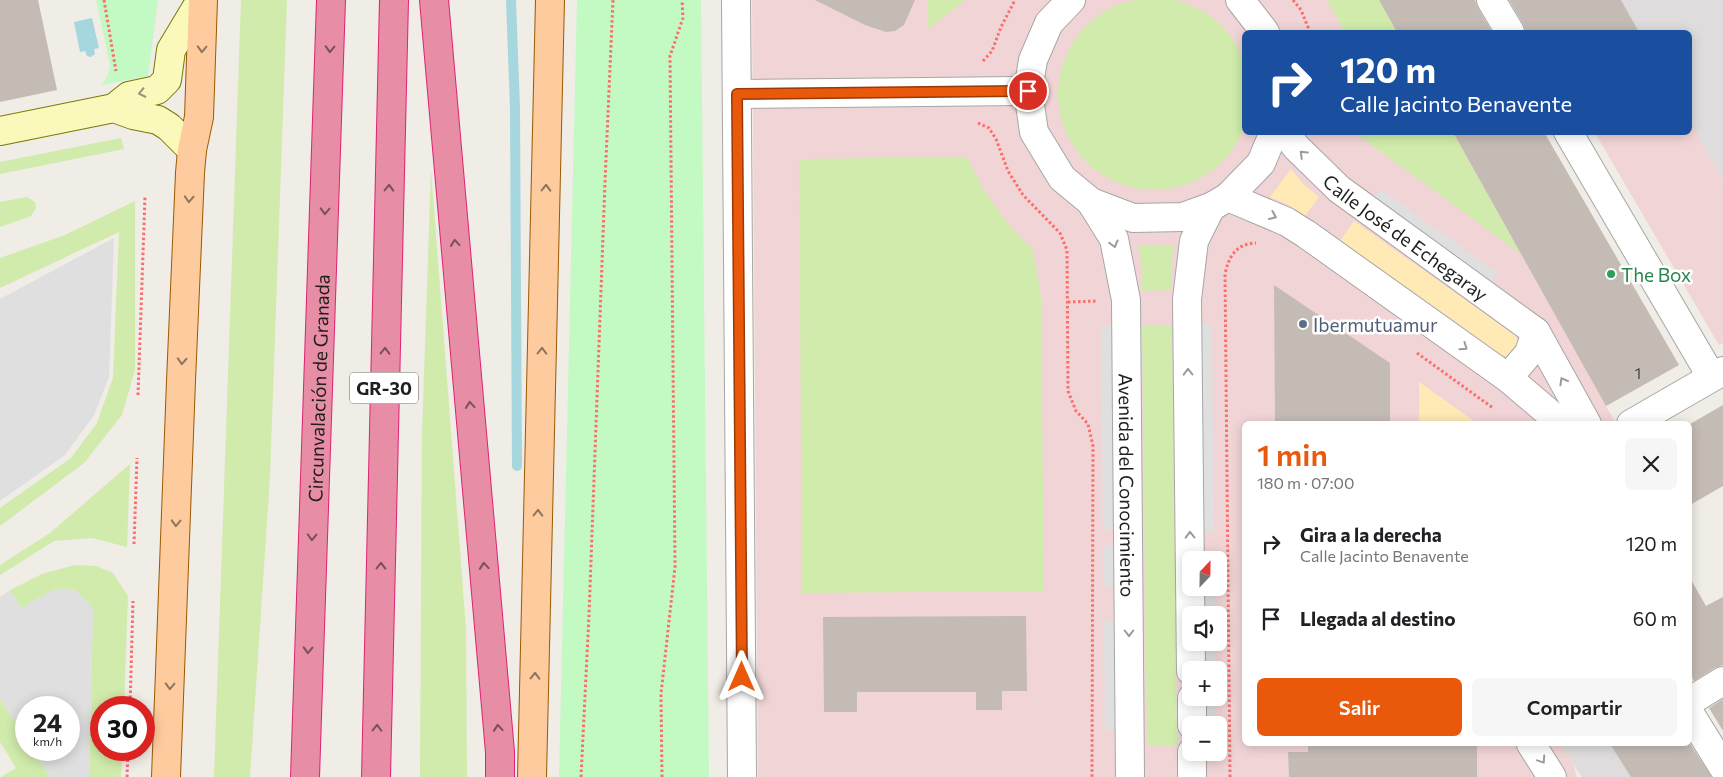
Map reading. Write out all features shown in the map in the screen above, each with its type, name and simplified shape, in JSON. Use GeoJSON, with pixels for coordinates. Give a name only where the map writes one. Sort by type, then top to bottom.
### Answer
{"type":"FeatureCollection","features":[{"type":"Feature","properties":{"kind":"highway","name":"Circunvalación de Granada"},"geometry":{"type":"LineString","coordinates":[[305,777],[331,0]]}},
{"type":"Feature","properties":{"kind":"highway","name":"GR-30"},"geometry":{"type":"LineString","coordinates":[[376,777],[394,0]]}},
{"type":"Feature","properties":{"kind":"highway"},"geometry":{"type":"LineString","coordinates":[[434,0],[500,752],[500,777]]}},
{"type":"Feature","properties":{"kind":"main road"},"geometry":{"type":"LineString","coordinates":[[166,777],[181,381],[192,150],[199,117],[202,0]]}},
{"type":"Feature","properties":{"kind":"main road"},"geometry":{"type":"LineString","coordinates":[[532,777],[550,0]]}},
{"type":"Feature","properties":{"kind":"street"},"geometry":{"type":"LineString","coordinates":[[0,131],[114,108],[129,96],[157,90],[167,80],[170,50],[202,0]]}},
{"type":"Feature","properties":{"kind":"street"},"geometry":{"type":"LineString","coordinates":[[736,0],[742,777]]}},
{"type":"Feature","properties":{"kind":"street"},"geometry":{"type":"LineString","coordinates":[[1071,0],[1049,23],[1033,60],[1028,91],[1034,132],[1062,178],[1091,202],[1133,218],[1183,217],[1219,202],[1287,222],[1508,378],[1558,421]]}},
{"type":"Feature","properties":{"kind":"street"},"geometry":{"type":"LineString","coordinates":[[1240,0],[1263,30]]}},
{"type":"Feature","properties":{"kind":"street"},"geometry":{"type":"LineString","coordinates":[[1491,0],[1509,30]]}},
{"type":"Feature","properties":{"kind":"street"},"geometry":{"type":"LineString","coordinates":[[737,94],[1028,91]]}},
{"type":"Feature","properties":{"kind":"street"},"geometry":{"type":"LineString","coordinates":[[114,108],[133,115],[158,120],[169,127],[192,150]]}},
{"type":"Feature","properties":{"kind":"street"},"geometry":{"type":"LineString","coordinates":[[1191,661],[1187,299],[1194,241],[1219,202],[1261,163],[1273,135]]}},
{"type":"Feature","properties":{"kind":"street","name":"Calle José de Echegaray"},"geometry":{"type":"LineString","coordinates":[[1288,135],[1296,147],[1339,189],[1536,332],[1585,421]]}},
{"type":"Feature","properties":{"kind":"street"},"geometry":{"type":"LineString","coordinates":[[1570,135],[1717,374],[1636,421]]}},
{"type":"Feature","properties":{"kind":"street","name":"Avenida del Conocimiento"},"geometry":{"type":"LineString","coordinates":[[1091,202],[1114,239],[1126,300],[1130,777]]}},
{"type":"Feature","properties":{"kind":"street"},"geometry":{"type":"LineString","coordinates":[[1508,378],[1529,353],[1536,332]]}},
{"type":"Feature","properties":{"kind":"street"},"geometry":{"type":"LineString","coordinates":[[1692,700],[1723,681]]}},
{"type":"Feature","properties":{"kind":"street"},"geometry":{"type":"LineString","coordinates":[[1692,717],[1723,767]]}},
{"type":"Feature","properties":{"kind":"street"},"geometry":{"type":"LineString","coordinates":[[1532,746],[1552,777]]}},
{"type":"Feature","properties":{"kind":"street"},"geometry":{"type":"LineString","coordinates":[[1192,761],[1192,777]]}},
{"type":"Feature","properties":{"kind":"path"},"geometry":{"type":"LineString","coordinates":[[104,0],[117,76]]}},
{"type":"Feature","properties":{"kind":"path"},"geometry":{"type":"LineString","coordinates":[[581,777],[590,615],[604,192],[613,0]]}},
{"type":"Feature","properties":{"kind":"path"},"geometry":{"type":"LineString","coordinates":[[662,777],[661,694],[675,567],[670,56],[682,18],[682,0]]}},
{"type":"Feature","properties":{"kind":"path"},"geometry":{"type":"LineString","coordinates":[[980,63],[992,51],[1001,27],[1015,0]]}},
{"type":"Feature","properties":{"kind":"path"},"geometry":{"type":"LineString","coordinates":[[1293,0],[1301,10],[1309,30]]}},
{"type":"Feature","properties":{"kind":"path"},"geometry":{"type":"LineString","coordinates":[[968,123],[978,123],[989,128],[996,139],[1008,171],[1022,195],[1060,233],[1067,250],[1068,391],[1076,411],[1088,424],[1093,446],[1092,777]]}},
{"type":"Feature","properties":{"kind":"path"},"geometry":{"type":"LineString","coordinates":[[138,395],[145,197]]}},
{"type":"Feature","properties":{"kind":"path"},"geometry":{"type":"LineString","coordinates":[[1230,777],[1226,274],[1228,262],[1234,252],[1244,244],[1255,242],[1261,244]]}},
{"type":"Feature","properties":{"kind":"path"},"geometry":{"type":"LineString","coordinates":[[1412,349],[1499,412]]}},
{"type":"Feature","properties":{"kind":"path"},"geometry":{"type":"LineString","coordinates":[[134,544],[136,458]]}},
{"type":"Feature","properties":{"kind":"path"},"geometry":{"type":"LineString","coordinates":[[130,696],[133,601]]}},
{"type":"Feature","properties":{"kind":"path"},"geometry":{"type":"LineString","coordinates":[[127,777],[128,761]]}},
{"type":"Feature","properties":{"kind":"shaded area"},"geometry":{"type":"Polygon","coordinates":[[[752,0],[1467,0],[1486,30],[1242,30],[1242,135],[1545,135],[1679,365],[1606,406],[1614,421],[1242,421],[1242,746],[1561,746],[1573,763],[1577,777],[758,777],[752,0]]]}},
{"type":"Feature","properties":{"kind":"shaded area"},"geometry":{"type":"Polygon","coordinates":[[[1621,0],[1723,0],[1723,182],[1692,127],[1692,30],[1638,30],[1621,0]]]}},
{"type":"Feature","properties":{"kind":"shaded area"},"geometry":{"type":"Polygon","coordinates":[[[1692,126],[1723,181],[1723,343],[1719,345],[1596,135],[1692,135],[1692,126]]]}},
{"type":"Feature","properties":{"kind":"shaded area"},"geometry":{"type":"Polygon","coordinates":[[[1380,189],[1498,273],[1491,283],[1373,199],[1380,189]]]}},
{"type":"Feature","properties":{"kind":"shaded area"},"geometry":{"type":"Polygon","coordinates":[[[114,238],[109,377],[94,415],[65,455],[0,501],[0,299],[114,238]]]}},
{"type":"Feature","properties":{"kind":"shaded area"},"geometry":{"type":"Polygon","coordinates":[[[1212,324],[1214,531],[1202,531],[1200,325],[1212,324]]]}},
{"type":"Feature","properties":{"kind":"shaded area"},"geometry":{"type":"Polygon","coordinates":[[[1101,326],[1113,326],[1115,530],[1103,530],[1101,326]]]}},
{"type":"Feature","properties":{"kind":"shaded area"},"geometry":{"type":"Polygon","coordinates":[[[1103,545],[1115,545],[1116,586],[1104,586],[1103,545]]]}},
{"type":"Feature","properties":{"kind":"shaded area"},"geometry":{"type":"Polygon","coordinates":[[[55,589],[75,589],[93,609],[89,777],[50,777],[40,761],[80,761],[80,696],[15,696],[15,722],[0,698],[0,597],[10,590],[21,608],[55,589]]]}},
{"type":"Feature","properties":{"kind":"shaded area"},"geometry":{"type":"Polygon","coordinates":[[[1203,596],[1215,596],[1215,606],[1203,606],[1203,596]]]}},
{"type":"Feature","properties":{"kind":"shaded area"},"geometry":{"type":"Polygon","coordinates":[[[1116,620],[1117,731],[1105,731],[1104,621],[1116,620]]]}},
{"type":"Feature","properties":{"kind":"shaded area"},"geometry":{"type":"Polygon","coordinates":[[[1203,651],[1215,651],[1215,661],[1203,661],[1203,651]]]}},
{"type":"Feature","properties":{"kind":"shaded area"},"geometry":{"type":"Polygon","coordinates":[[[1204,706],[1216,706],[1216,716],[1204,716],[1204,706]]]}},
{"type":"Feature","properties":{"kind":"shaded area"},"geometry":{"type":"Polygon","coordinates":[[[1561,746],[1689,746],[1709,777],[1582,777],[1561,746]]]}},
{"type":"Feature","properties":{"kind":"green space"},"geometry":{"type":"Polygon","coordinates":[[[1135,-1],[1173,-1],[1191,5],[1215,19],[1229,33],[1242,55],[1242,133],[1229,155],[1208,174],[1191,183],[1173,189],[1135,189],[1117,183],[1100,174],[1074,148],[1065,131],[1059,113],[1059,75],[1065,57],[1074,40],[1100,14],[1117,5],[1135,-1]]]}},
{"type":"Feature","properties":{"kind":"green space"},"geometry":{"type":"Polygon","coordinates":[[[96,0],[158,0],[148,76],[101,85],[107,77],[110,65],[96,0]]]}},
{"type":"Feature","properties":{"kind":"green space"},"geometry":{"type":"Polygon","coordinates":[[[241,0],[287,0],[270,477],[250,777],[214,777],[241,0]]]}},
{"type":"Feature","properties":{"kind":"green space"},"geometry":{"type":"Polygon","coordinates":[[[577,0],[701,0],[709,777],[559,777],[577,0]]]}},
{"type":"Feature","properties":{"kind":"green space"},"geometry":{"type":"Polygon","coordinates":[[[928,0],[965,0],[928,29],[928,0]]]}},
{"type":"Feature","properties":{"kind":"green space"},"geometry":{"type":"Polygon","coordinates":[[[1327,0],[1379,0],[1396,30],[1343,30],[1327,0]]]}},
{"type":"Feature","properties":{"kind":"green space"},"geometry":{"type":"Polygon","coordinates":[[[1358,135],[1454,135],[1521,254],[1358,135]]]}},
{"type":"Feature","properties":{"kind":"green space"},"geometry":{"type":"Polygon","coordinates":[[[121,138],[124,149],[0,174],[0,162],[121,138]]]}},
{"type":"Feature","properties":{"kind":"green space"},"geometry":{"type":"Polygon","coordinates":[[[967,157],[983,189],[1008,224],[1033,250],[1041,295],[1044,591],[802,593],[799,159],[967,157]]]}},
{"type":"Feature","properties":{"kind":"green space"},"geometry":{"type":"Polygon","coordinates":[[[431,169],[466,629],[467,777],[420,777],[422,433],[431,169]]]}},
{"type":"Feature","properties":{"kind":"green space"},"geometry":{"type":"Polygon","coordinates":[[[27,197],[35,202],[36,208],[31,216],[0,227],[0,202],[27,197]]]}},
{"type":"Feature","properties":{"kind":"green space"},"geometry":{"type":"Polygon","coordinates":[[[135,201],[135,370],[122,415],[84,463],[0,526],[0,508],[71,458],[97,423],[113,377],[119,232],[0,288],[0,258],[65,235],[135,201]]]}},
{"type":"Feature","properties":{"kind":"green space"},"geometry":{"type":"Polygon","coordinates":[[[1138,246],[1174,246],[1171,266],[1172,290],[1142,291],[1142,267],[1138,246]]]}},
{"type":"Feature","properties":{"kind":"green space"},"geometry":{"type":"Polygon","coordinates":[[[1142,325],[1172,325],[1177,745],[1147,745],[1142,325]]]}},
{"type":"Feature","properties":{"kind":"green space"},"geometry":{"type":"Polygon","coordinates":[[[130,464],[127,547],[92,538],[54,541],[0,575],[0,565],[50,533],[130,464]]]}},
{"type":"Feature","properties":{"kind":"green space"},"geometry":{"type":"Polygon","coordinates":[[[75,565],[96,566],[113,573],[128,596],[124,696],[91,696],[93,609],[55,589],[21,608],[10,590],[42,574],[75,565]]]}},
{"type":"Feature","properties":{"kind":"green space"},"geometry":{"type":"Polygon","coordinates":[[[0,698],[15,722],[15,761],[40,761],[50,777],[1,777],[16,768],[0,742],[0,698]]]}},
{"type":"Feature","properties":{"kind":"green space"},"geometry":{"type":"Polygon","coordinates":[[[90,735],[90,761],[122,761],[121,777],[89,777],[90,735]]]}},
{"type":"Feature","properties":{"kind":"sand"},"geometry":{"type":"Polygon","coordinates":[[[1291,169],[1303,184],[1319,197],[1305,216],[1289,205],[1270,197],[1291,169]]]}},
{"type":"Feature","properties":{"kind":"sand"},"geometry":{"type":"Polygon","coordinates":[[[1354,221],[1515,335],[1519,343],[1517,352],[1509,356],[1500,355],[1340,241],[1354,221]]]}},
{"type":"Feature","properties":{"kind":"sand"},"geometry":{"type":"Polygon","coordinates":[[[1419,382],[1474,421],[1419,421],[1419,382]]]}},
{"type":"Feature","properties":{"kind":"water"},"geometry":{"type":"Polygon","coordinates":[[[92,18],[99,48],[94,49],[95,54],[91,57],[87,56],[85,51],[80,52],[74,22],[92,18]]]}},
{"type":"Feature","properties":{"kind":"building"},"geometry":{"type":"Polygon","coordinates":[[[0,0],[38,0],[57,90],[0,102],[0,0]]]}},
{"type":"Feature","properties":{"kind":"building"},"geometry":{"type":"Polygon","coordinates":[[[815,0],[915,0],[904,25],[895,31],[886,32],[865,25],[815,0]]]}},
{"type":"Feature","properties":{"kind":"building"},"geometry":{"type":"Polygon","coordinates":[[[1379,0],[1475,0],[1491,30],[1396,30],[1379,0]]]}},
{"type":"Feature","properties":{"kind":"building"},"geometry":{"type":"Polygon","coordinates":[[[1509,0],[1621,0],[1638,30],[1525,30],[1509,0]]]}},
{"type":"Feature","properties":{"kind":"building"},"geometry":{"type":"Polygon","coordinates":[[[1455,135],[1546,135],[1679,365],[1606,406],[1455,135]]]}},
{"type":"Feature","properties":{"kind":"building","name":"Ibermutuamur"},"geometry":{"type":"Polygon","coordinates":[[[1274,285],[1390,363],[1390,421],[1275,421],[1274,285]]]}},
{"type":"Feature","properties":{"kind":"building"},"geometry":{"type":"Polygon","coordinates":[[[1723,405],[1723,486],[1692,504],[1692,423],[1723,405]]]}},
{"type":"Feature","properties":{"kind":"building"},"geometry":{"type":"Polygon","coordinates":[[[1692,582],[1706,606],[1723,597],[1723,665],[1694,681],[1692,678],[1692,582]]]}},
{"type":"Feature","properties":{"kind":"building"},"geometry":{"type":"Polygon","coordinates":[[[1026,616],[1027,691],[1002,691],[1002,710],[976,710],[976,692],[857,692],[857,712],[824,712],[823,617],[1026,616]]]}},
{"type":"Feature","properties":{"kind":"building"},"geometry":{"type":"Polygon","coordinates":[[[1723,699],[1723,731],[1709,708],[1723,699]]]}},
{"type":"Feature","properties":{"kind":"building"},"geometry":{"type":"Polygon","coordinates":[[[1308,746],[1477,746],[1477,777],[1289,777],[1288,752],[1308,752],[1308,746]]]}},
{"type":"Feature","properties":{"kind":"building"},"geometry":{"type":"Polygon","coordinates":[[[1611,746],[1691,746],[1712,777],[1631,777],[1611,746]]]}},
{"type":"Feature","properties":{"kind":"waterway"},"geometry":{"type":"LineString","coordinates":[[511,0],[515,109],[517,466]]}},
{"type":"Feature","properties":{"kind":"place","name":"The Box"},"geometry":{"type":"Point","coordinates":[1611,274]}},
{"type":"Feature","properties":{"kind":"place","name":"Ibermutuamur"},"geometry":{"type":"Point","coordinates":[1303,324]}},
{"type":"Feature","properties":{"kind":"route"},"geometry":{"type":"LineString","coordinates":[[742,677],[737,94],[1028,91]]}}]}
